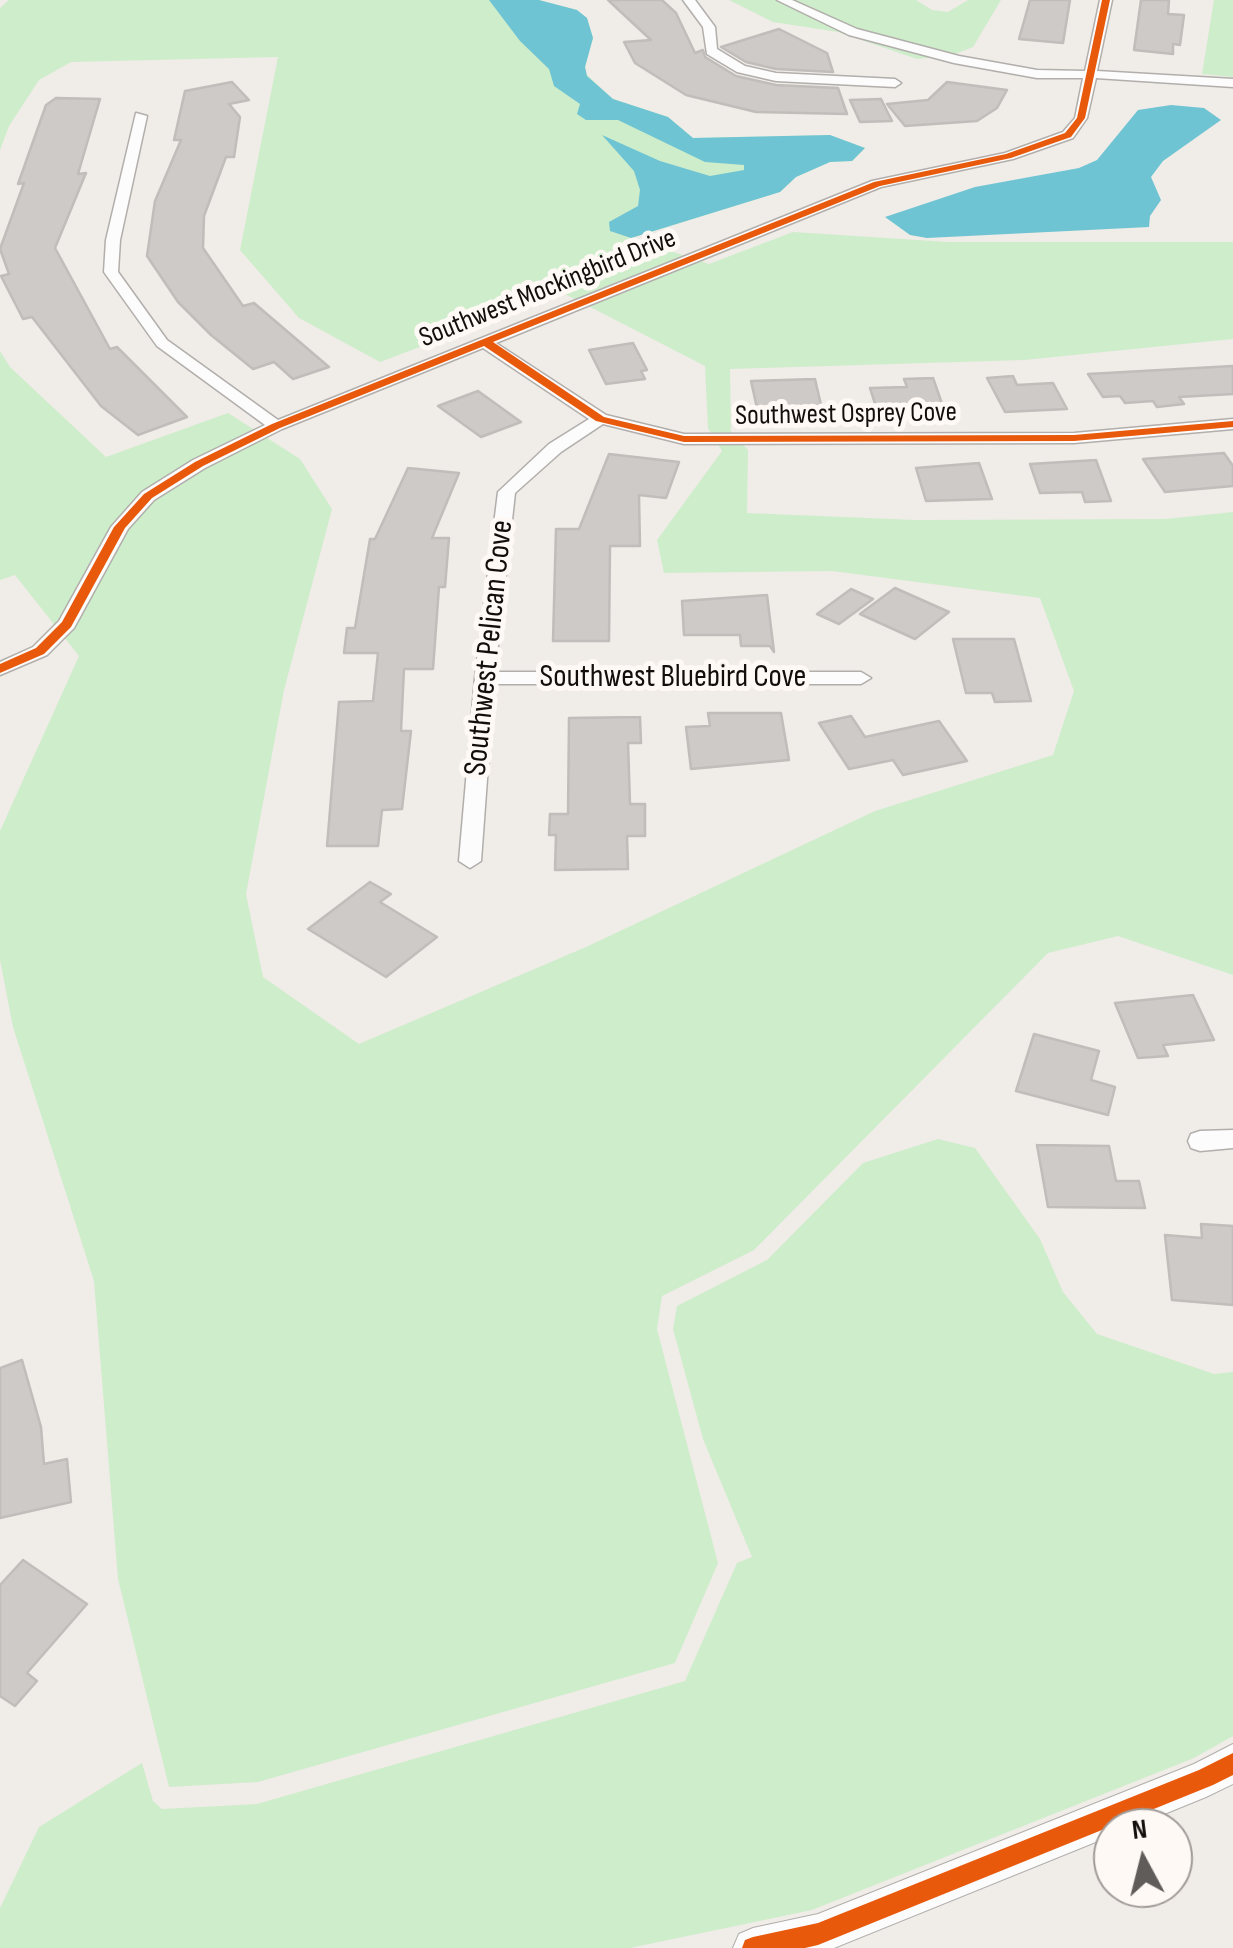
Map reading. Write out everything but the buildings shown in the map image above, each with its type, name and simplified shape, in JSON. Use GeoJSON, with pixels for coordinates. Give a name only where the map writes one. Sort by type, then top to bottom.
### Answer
{"type":"FeatureCollection","features":[{"type":"Feature","properties":{"kind":"street"},"geometry":{"type":"LineString","coordinates":[[689,0],[708,27],[711,51],[741,68],[776,77],[895,83]]}},
{"type":"Feature","properties":{"kind":"street"},"geometry":{"type":"LineString","coordinates":[[783,0],[853,32],[923,52],[1038,74],[1138,74],[1233,83]]}},
{"type":"Feature","properties":{"kind":"street"},"geometry":{"type":"LineString","coordinates":[[820,0],[920,38],[1122,84],[1233,94]]}},
{"type":"Feature","properties":{"kind":"street","name":"Southwest Mockingbird Drive"},"geometry":{"type":"LineString","coordinates":[[0,669],[40,652],[67,624],[120,527],[148,496],[276,426],[877,184],[1008,156],[1068,135],[1082,118],[1106,0]]}},
{"type":"Feature","properties":{"kind":"street"},"geometry":{"type":"LineString","coordinates":[[141,116],[113,240],[112,272],[162,343],[276,426]]}},
{"type":"Feature","properties":{"kind":"street","name":"Southwest Osprey Cove"},"geometry":{"type":"LineString","coordinates":[[484,342],[600,420],[684,438],[722,442],[1074,438],[1233,424]]}},
{"type":"Feature","properties":{"kind":"street","name":"Southwest Pelican Cove"},"geometry":{"type":"LineString","coordinates":[[470,861],[484,678],[507,492],[554,448],[600,420]]}},
{"type":"Feature","properties":{"kind":"street","name":"Southwest Bluebird Cove"},"geometry":{"type":"LineString","coordinates":[[484,678],[860,678]]}},
{"type":"Feature","properties":{"kind":"street"},"geometry":{"type":"LineString","coordinates":[[1200,1141],[1233,1140]]}},
{"type":"Feature","properties":{"kind":"street"},"geometry":{"type":"LineString","coordinates":[[753,1948],[820,1941],[1206,1778],[1233,1762]]}},
{"type":"Feature","properties":{"kind":"green space"},"geometry":{"type":"Polygon","coordinates":[[[9,0],[539,0],[577,10],[587,18],[593,38],[585,67],[587,75],[613,99],[668,117],[693,138],[830,135],[865,148],[852,161],[830,162],[796,177],[780,192],[632,238],[709,264],[793,232],[949,242],[1233,242],[1233,339],[1024,360],[730,369],[731,432],[748,450],[747,513],[916,520],[1165,519],[1233,512],[1233,975],[1118,936],[1048,953],[754,1250],[662,1296],[657,1329],[718,1563],[675,1663],[258,1782],[169,1787],[118,1579],[94,1281],[13,1027],[0,960],[0,831],[79,656],[15,575],[0,580],[0,351],[10,367],[106,457],[228,413],[300,459],[332,509],[284,690],[246,894],[263,977],[359,1044],[586,947],[875,811],[1053,755],[1074,691],[1040,598],[832,571],[664,573],[657,540],[722,451],[708,428],[705,366],[563,293],[380,362],[299,318],[240,250],[278,57],[71,62],[39,80],[9,126],[0,150],[0,8],[9,0]]]}},
{"type":"Feature","properties":{"kind":"green space"},"geometry":{"type":"Polygon","coordinates":[[[729,0],[916,0],[932,10],[948,12],[968,0],[1001,0],[973,47],[950,56],[917,59],[838,32],[773,22],[729,0]]]}},
{"type":"Feature","properties":{"kind":"green space"},"geometry":{"type":"Polygon","coordinates":[[[1214,0],[1233,0],[1233,77],[1202,74],[1214,0]]]}},
{"type":"Feature","properties":{"kind":"green space"},"geometry":{"type":"Polygon","coordinates":[[[938,1139],[975,1148],[1040,1239],[1063,1292],[1097,1334],[1214,1374],[1233,1372],[1233,1736],[1194,1758],[812,1910],[630,1948],[0,1948],[0,1908],[39,1827],[142,1763],[153,1801],[162,1809],[257,1804],[685,1681],[737,1563],[752,1557],[703,1439],[673,1329],[677,1306],[767,1260],[863,1163],[938,1139]]]}},
{"type":"Feature","properties":{"kind":"water"},"geometry":{"type":"Polygon","coordinates":[[[489,0],[539,0],[577,10],[587,18],[593,38],[585,67],[587,76],[613,99],[668,117],[693,138],[830,135],[865,148],[852,161],[830,162],[796,177],[780,192],[631,238],[610,231],[609,222],[638,206],[640,190],[634,171],[602,135],[660,161],[710,176],[744,170],[744,165],[705,162],[618,120],[586,120],[577,114],[580,104],[554,86],[549,69],[520,41],[489,0]]]}},
{"type":"Feature","properties":{"kind":"water"},"geometry":{"type":"Polygon","coordinates":[[[1171,105],[1204,108],[1221,120],[1163,161],[1151,177],[1161,200],[1150,216],[1149,227],[927,238],[910,235],[885,217],[975,187],[1079,168],[1097,160],[1138,110],[1171,105]]]}},
{"type":"Feature","properties":{"kind":"cycle path"},"geometry":{"type":"LineString","coordinates":[[0,669],[40,651],[67,624],[120,527],[148,496],[199,464],[276,426],[877,184],[1008,156],[1068,135],[1081,118],[1106,0]]}},
{"type":"Feature","properties":{"kind":"cycle path"},"geometry":{"type":"LineString","coordinates":[[485,342],[600,419],[684,439],[1074,438],[1233,424]]}},
{"type":"Feature","properties":{"kind":"cycle path"},"geometry":{"type":"LineString","coordinates":[[753,1948],[818,1934],[1206,1778],[1233,1763]]}}]}
